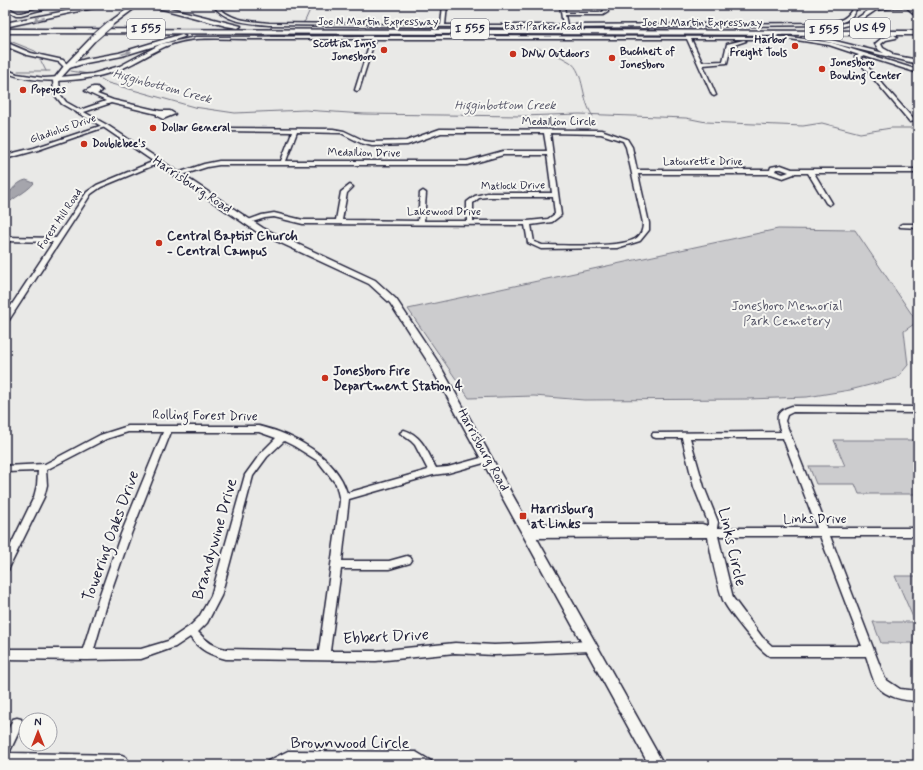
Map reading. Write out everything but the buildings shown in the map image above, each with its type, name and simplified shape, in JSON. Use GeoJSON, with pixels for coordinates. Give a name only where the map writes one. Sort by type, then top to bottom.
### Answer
{"type":"FeatureCollection","features":[{"type":"Feature","properties":{"kind":"highway"},"geometry":{"type":"LineString","coordinates":[[5,27],[104,5]]}},
{"type":"Feature","properties":{"kind":"highway"},"geometry":{"type":"LineString","coordinates":[[142,5],[176,11],[224,24],[287,29]]}},
{"type":"Feature","properties":{"kind":"highway"},"geometry":{"type":"LineString","coordinates":[[823,28],[852,23],[874,9],[897,5],[918,6]]}},
{"type":"Feature","properties":{"kind":"highway","name":"Joe N Martin Expressway"},"geometry":{"type":"LineString","coordinates":[[5,27],[730,30],[918,29]]}},
{"type":"Feature","properties":{"kind":"highway","name":"US 49"},"geometry":{"type":"LineString","coordinates":[[730,30],[823,28],[918,29]]}},
{"type":"Feature","properties":{"kind":"highway","name":"Joe N Martin Expressway"},"geometry":{"type":"LineString","coordinates":[[5,31],[918,34]]}},
{"type":"Feature","properties":{"kind":"highway"},"geometry":{"type":"LineString","coordinates":[[5,44],[29,54],[60,61],[66,66],[88,60],[119,55],[171,39],[219,32]]}},
{"type":"Feature","properties":{"kind":"highway","name":"US 49"},"geometry":{"type":"LineString","coordinates":[[637,33],[785,35],[918,34]]}},
{"type":"Feature","properties":{"kind":"highway"},"geometry":{"type":"LineString","coordinates":[[785,35],[828,40],[896,58],[918,61]]}},
{"type":"Feature","properties":{"kind":"highway"},"geometry":{"type":"LineString","coordinates":[[910,35],[884,39],[878,45],[883,50],[893,55],[918,61]]}},
{"type":"Feature","properties":{"kind":"highway"},"geometry":{"type":"LineString","coordinates":[[54,59],[88,60]]}},
{"type":"Feature","properties":{"kind":"main road"},"geometry":{"type":"LineString","coordinates":[[57,78],[66,66],[94,38],[136,5]]}},
{"type":"Feature","properties":{"kind":"main road"},"geometry":{"type":"LineString","coordinates":[[910,6],[918,16]]}},
{"type":"Feature","properties":{"kind":"main road","name":"Harrisburg Road"},"geometry":{"type":"LineString","coordinates":[[57,78],[55,86],[57,94],[64,103],[105,126],[246,222],[301,251],[372,282],[386,293],[433,362],[528,531],[656,765]]}},
{"type":"Feature","properties":{"kind":"street"},"geometry":{"type":"LineString","coordinates":[[6,14],[17,14],[56,5]]}},
{"type":"Feature","properties":{"kind":"street"},"geometry":{"type":"LineString","coordinates":[[215,5],[218,10],[226,15],[242,20],[269,24],[566,27],[825,24],[847,20],[853,16],[856,5]]}},
{"type":"Feature","properties":{"kind":"street"},"geometry":{"type":"LineString","coordinates":[[443,26],[445,5]]}},
{"type":"Feature","properties":{"kind":"street"},"geometry":{"type":"LineString","coordinates":[[562,5],[566,27]]}},
{"type":"Feature","properties":{"kind":"street"},"geometry":{"type":"LineString","coordinates":[[563,14],[602,14],[606,12],[604,5]]}},
{"type":"Feature","properties":{"kind":"street"},"geometry":{"type":"LineString","coordinates":[[5,7],[17,14]]}},
{"type":"Feature","properties":{"kind":"street"},"geometry":{"type":"LineString","coordinates":[[358,90],[374,37]]}},
{"type":"Feature","properties":{"kind":"street"},"geometry":{"type":"LineString","coordinates":[[688,37],[714,95]]}},
{"type":"Feature","properties":{"kind":"street","name":"East Parker Road"},"geometry":{"type":"LineString","coordinates":[[5,70],[23,76],[57,78],[106,72],[125,65],[160,46],[196,38],[688,37],[804,40],[830,44],[918,72]]}},
{"type":"Feature","properties":{"kind":"street"},"geometry":{"type":"LineString","coordinates":[[700,64],[725,62],[729,46],[746,40],[745,38]]}},
{"type":"Feature","properties":{"kind":"street"},"geometry":{"type":"LineString","coordinates":[[864,54],[857,57],[912,121]]}},
{"type":"Feature","properties":{"kind":"street"},"geometry":{"type":"LineString","coordinates":[[95,93],[96,95],[109,100],[161,113]]}},
{"type":"Feature","properties":{"kind":"street"},"geometry":{"type":"LineString","coordinates":[[78,111],[109,100]]}},
{"type":"Feature","properties":{"kind":"street","name":"Gladiolus Drive"},"geometry":{"type":"LineString","coordinates":[[5,157],[36,150],[105,126]]}},
{"type":"Feature","properties":{"kind":"street","name":"Medallion Circle"},"geometry":{"type":"LineString","coordinates":[[222,130],[338,131],[366,143],[386,144],[407,143],[440,131],[601,132],[613,134],[625,140],[629,147],[646,230],[638,240],[617,246],[541,247],[531,243],[528,223]]}},
{"type":"Feature","properties":{"kind":"street"},"geometry":{"type":"LineString","coordinates":[[283,163],[295,131]]}},
{"type":"Feature","properties":{"kind":"street","name":"Lakewood Drive"},"geometry":{"type":"LineString","coordinates":[[246,222],[264,216],[274,215],[295,222],[547,222],[556,218],[558,215],[547,132]]}},
{"type":"Feature","properties":{"kind":"street","name":"Medallion Drive"},"geometry":{"type":"LineString","coordinates":[[177,175],[211,164],[467,163],[503,153],[550,153]]}},
{"type":"Feature","properties":{"kind":"street","name":"Forest Hill Road"},"geometry":{"type":"LineString","coordinates":[[5,320],[89,193],[99,186],[157,162]]}},
{"type":"Feature","properties":{"kind":"street"},"geometry":{"type":"LineString","coordinates":[[810,171],[918,171]]}},
{"type":"Feature","properties":{"kind":"street"},"geometry":{"type":"LineString","coordinates":[[810,171],[829,203]]}},
{"type":"Feature","properties":{"kind":"street","name":"Latourette Drive"},"geometry":{"type":"LineString","coordinates":[[634,172],[772,172],[779,176],[786,176],[792,172],[810,171]]}},
{"type":"Feature","properties":{"kind":"street"},"geometry":{"type":"LineString","coordinates":[[339,222],[344,192],[350,187]]}},
{"type":"Feature","properties":{"kind":"street"},"geometry":{"type":"LineString","coordinates":[[421,222],[423,193]]}},
{"type":"Feature","properties":{"kind":"street","name":"Matlock Drive"},"geometry":{"type":"LineString","coordinates":[[470,222],[470,202],[477,197],[487,195],[555,195]]}},
{"type":"Feature","properties":{"kind":"street"},"geometry":{"type":"LineString","coordinates":[[902,226],[918,226]]}},
{"type":"Feature","properties":{"kind":"street"},"geometry":{"type":"LineString","coordinates":[[5,239],[57,240]]}},
{"type":"Feature","properties":{"kind":"street"},"geometry":{"type":"LineString","coordinates":[[918,410],[791,410],[783,413],[781,417],[786,435],[881,682],[899,694],[918,696]]}},
{"type":"Feature","properties":{"kind":"street","name":"Rolling Forest Drive"},"geometry":{"type":"LineString","coordinates":[[5,469],[42,468],[118,431],[133,428],[258,429],[283,437],[321,459],[340,483],[344,497],[324,655]]}},
{"type":"Feature","properties":{"kind":"street","name":"Towering Oaks Drive"},"geometry":{"type":"LineString","coordinates":[[87,655],[106,590],[140,495],[160,453],[168,429]]}},
{"type":"Feature","properties":{"kind":"street"},"geometry":{"type":"LineString","coordinates":[[404,433],[411,434],[416,439],[433,472]]}},
{"type":"Feature","properties":{"kind":"street"},"geometry":{"type":"LineString","coordinates":[[656,435],[786,435]]}},
{"type":"Feature","properties":{"kind":"street","name":"Links Circle"},"geometry":{"type":"LineString","coordinates":[[685,435],[699,487],[713,522],[712,532],[728,600],[765,647],[770,651],[870,651]]}},
{"type":"Feature","properties":{"kind":"street","name":"Brandywine Drive"},"geometry":{"type":"LineString","coordinates":[[5,654],[140,654],[170,644],[191,631],[203,620],[216,596],[249,475],[264,455],[283,437]]}},
{"type":"Feature","properties":{"kind":"street"},"geometry":{"type":"LineString","coordinates":[[344,497],[433,472],[448,470],[487,457]]}},
{"type":"Feature","properties":{"kind":"street"},"geometry":{"type":"LineString","coordinates":[[5,567],[39,497],[42,485],[42,468]]}},
{"type":"Feature","properties":{"kind":"street","name":"Links Drive"},"geometry":{"type":"LineString","coordinates":[[528,531],[705,534],[712,532],[918,532]]}},
{"type":"Feature","properties":{"kind":"street"},"geometry":{"type":"LineString","coordinates":[[336,566],[389,565],[407,560]]}},
{"type":"Feature","properties":{"kind":"street","name":"Ebbert Drive"},"geometry":{"type":"LineString","coordinates":[[191,631],[195,638],[204,647],[221,654],[387,655],[455,648],[494,650],[591,646]]}},
{"type":"Feature","properties":{"kind":"street"},"geometry":{"type":"LineString","coordinates":[[5,750],[17,723]]}},
{"type":"Feature","properties":{"kind":"street","name":"Brownwood Circle"},"geometry":{"type":"LineString","coordinates":[[272,765],[288,757],[416,758],[427,765]]}},
{"type":"Feature","properties":{"kind":"street"},"geometry":{"type":"LineString","coordinates":[[5,759],[122,761]]}},
{"type":"Feature","properties":{"kind":"green space","name":"Jonesboro Memorial Park Cemetery"},"geometry":{"type":"Polygon","coordinates":[[[778,229],[855,230],[917,322],[904,331],[908,365],[897,378],[850,390],[807,397],[748,399],[584,400],[534,396],[469,398],[408,309],[778,229]]]}},
{"type":"Feature","properties":{"kind":"green space"},"geometry":{"type":"Polygon","coordinates":[[[834,440],[918,440],[918,494],[859,494],[855,484],[816,484],[809,466],[845,466],[834,440]]]}},
{"type":"Feature","properties":{"kind":"green space"},"geometry":{"type":"Polygon","coordinates":[[[895,576],[918,576],[918,643],[881,643],[873,622],[915,622],[895,576]]]}},
{"type":"Feature","properties":{"kind":"shaded area"},"geometry":{"type":"Polygon","coordinates":[[[26,180],[34,183],[5,206],[5,202],[9,194],[15,186],[26,180]]]}},
{"type":"Feature","properties":{"kind":"waterway"},"geometry":{"type":"LineString","coordinates":[[302,23],[305,21],[312,5]]}},
{"type":"Feature","properties":{"kind":"waterway"},"geometry":{"type":"LineString","coordinates":[[306,35],[505,36]]}},
{"type":"Feature","properties":{"kind":"waterway","name":"Higginbottom Creek"},"geometry":{"type":"LineString","coordinates":[[5,39],[35,51],[40,55]]}},
{"type":"Feature","properties":{"kind":"waterway"},"geometry":{"type":"LineString","coordinates":[[535,47],[562,57],[575,67],[581,80],[586,103],[592,114]]}},
{"type":"Feature","properties":{"kind":"waterway","name":"Higginbottom Creek"},"geometry":{"type":"LineString","coordinates":[[41,61],[46,71]]}},
{"type":"Feature","properties":{"kind":"waterway"},"geometry":{"type":"LineString","coordinates":[[18,71],[46,71]]}},
{"type":"Feature","properties":{"kind":"waterway","name":"Higginbottom Creek"},"geometry":{"type":"LineString","coordinates":[[71,71],[88,74]]}},
{"type":"Feature","properties":{"kind":"waterway","name":"Higginbottom Creek"},"geometry":{"type":"LineString","coordinates":[[96,76],[108,83],[194,107],[235,113],[305,110],[364,114],[522,116],[592,114]]}},
{"type":"Feature","properties":{"kind":"waterway","name":"Higginbottom Creek"},"geometry":{"type":"LineString","coordinates":[[592,114],[686,118],[706,122],[803,126],[822,123],[860,133],[891,128],[918,128]]}},
{"type":"Feature","properties":{"kind":"place","name":"Harbor Freight Tools"},"geometry":{"type":"Point","coordinates":[795,46]}},
{"type":"Feature","properties":{"kind":"place","name":"Scottish Inns Jonesboro"},"geometry":{"type":"Point","coordinates":[384,50]}},
{"type":"Feature","properties":{"kind":"place","name":"DNW Outdoors"},"geometry":{"type":"Point","coordinates":[513,54]}},
{"type":"Feature","properties":{"kind":"place","name":"Buchheit of Jonesboro"},"geometry":{"type":"Point","coordinates":[612,58]}},
{"type":"Feature","properties":{"kind":"place","name":"Jonesboro Bowling Center"},"geometry":{"type":"Point","coordinates":[822,69]}},
{"type":"Feature","properties":{"kind":"place","name":"Popeyes"},"geometry":{"type":"Point","coordinates":[23,90]}},
{"type":"Feature","properties":{"kind":"place","name":"Dollar General"},"geometry":{"type":"Point","coordinates":[153,128]}},
{"type":"Feature","properties":{"kind":"place","name":"Doublebee's"},"geometry":{"type":"Point","coordinates":[84,144]}},
{"type":"Feature","properties":{"kind":"place","name":"Central Baptist Church - Central Campus"},"geometry":{"type":"Point","coordinates":[159,243]}},
{"type":"Feature","properties":{"kind":"place","name":"Jonesboro Fire Department Station 4"},"geometry":{"type":"Point","coordinates":[325,378]}},
{"type":"Feature","properties":{"kind":"place","name":"Harrisburg at Links"},"geometry":{"type":"Point","coordinates":[523,516]}}]}
